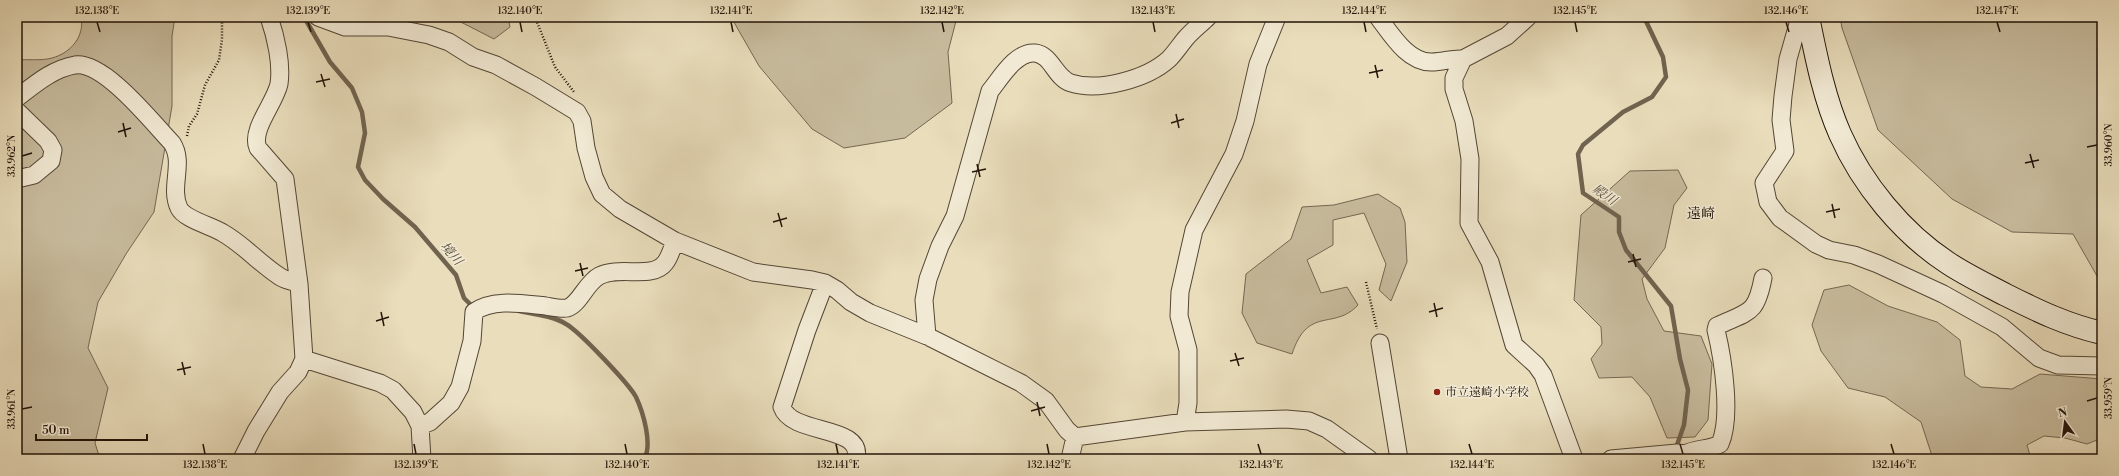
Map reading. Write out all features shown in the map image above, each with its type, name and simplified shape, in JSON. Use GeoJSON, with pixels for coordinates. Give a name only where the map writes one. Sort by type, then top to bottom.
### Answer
{"type":"FeatureCollection","features":[{"type":"Feature","properties":{"kind":"street"},"geometry":{"type":"LineString","coordinates":[[242,459],[280,392],[298,372],[304,359],[299,284],[285,179],[279,170],[258,148],[256,142],[258,130],[279,86],[280,72],[274,32],[269,17]]}},
{"type":"Feature","properties":{"kind":"street"},"geometry":{"type":"LineString","coordinates":[[318,17],[345,27],[388,27],[449,42],[473,57],[496,65],[536,87],[577,112],[582,121],[586,148],[594,177],[602,194],[620,209],[675,241],[753,272],[825,283],[838,290],[851,302],[870,312],[927,336],[1022,383],[1046,401],[1067,430],[1075,437],[1185,422],[1286,419],[1308,421],[1327,429],[1369,459]]}},
{"type":"Feature","properties":{"kind":"street"},"geometry":{"type":"LineString","coordinates":[[927,336],[924,300],[928,279],[940,246],[955,216],[990,91],[1002,76],[1020,57],[1034,53],[1045,56],[1060,77],[1072,83],[1104,86],[1116,84],[1151,70],[1168,60],[1187,37],[1208,17]]}},
{"type":"Feature","properties":{"kind":"street"},"geometry":{"type":"LineString","coordinates":[[1185,422],[1188,356],[1179,316],[1180,292],[1187,257],[1194,230],[1234,154],[1245,121],[1258,64],[1277,17]]}},
{"type":"Feature","properties":{"kind":"street"},"geometry":{"type":"LineString","coordinates":[[1378,17],[1407,52],[1419,59],[1431,62],[1453,58],[1463,59],[1507,36],[1528,17]]}},
{"type":"Feature","properties":{"kind":"street"},"geometry":{"type":"LineString","coordinates":[[1797,17],[1798,24],[1788,59],[1781,120],[1786,151],[1764,183],[1768,202],[1780,218],[1816,244],[1829,250],[1854,255],[1878,264],[1943,294],[2002,327],[2039,358],[2058,365],[2102,366]]}},
{"type":"Feature","properties":{"kind":"street"},"geometry":{"type":"LineString","coordinates":[[1808,17],[1829,104],[1840,134],[1856,165],[1882,203],[1916,238],[1947,263],[2050,318],[2102,333]]}},
{"type":"Feature","properties":{"kind":"street"},"geometry":{"type":"LineString","coordinates":[[1463,59],[1454,78],[1454,89],[1464,121],[1470,159],[1469,224],[1490,262],[1514,345],[1536,365],[1543,375],[1574,459]]}},
{"type":"Feature","properties":{"kind":"street"},"geometry":{"type":"LineString","coordinates":[[17,98],[40,80],[61,69],[76,65],[91,67],[109,77],[172,143],[177,151],[178,164],[175,194],[179,209],[191,218],[222,232],[239,243],[280,277],[299,284]]}},
{"type":"Feature","properties":{"kind":"street"},"geometry":{"type":"LineString","coordinates":[[17,111],[48,141],[52,150],[51,161],[34,175],[17,178]]}},
{"type":"Feature","properties":{"kind":"street"},"geometry":{"type":"LineString","coordinates":[[420,426],[430,422],[451,403],[460,387],[472,341],[474,312],[482,306],[521,303],[566,308],[573,305],[595,278],[606,272],[621,270],[648,272],[657,270],[665,263],[675,241]]}},
{"type":"Feature","properties":{"kind":"street"},"geometry":{"type":"LineString","coordinates":[[1611,459],[1660,453],[1688,457],[1693,450],[1713,448],[1720,444],[1725,419],[1721,352],[1716,330],[1717,326],[1755,307],[1760,298],[1763,278]]}},
{"type":"Feature","properties":{"kind":"street"},"geometry":{"type":"LineString","coordinates":[[825,283],[782,407],[784,414],[796,422],[849,438],[855,445],[858,454],[856,459]]}},
{"type":"Feature","properties":{"kind":"street"},"geometry":{"type":"LineString","coordinates":[[1380,343],[1399,459]]}},
{"type":"Feature","properties":{"kind":"street"},"geometry":{"type":"LineString","coordinates":[[304,359],[380,383],[393,390],[413,412],[420,426],[422,459]]}},
{"type":"Feature","properties":{"kind":"street"},"geometry":{"type":"LineString","coordinates":[[1070,459],[1075,437]]}},
{"type":"Feature","properties":{"kind":"path"},"geometry":{"type":"LineString","coordinates":[[178,164],[185,159],[189,126],[198,114],[205,85],[219,60],[222,39],[222,17]]}},
{"type":"Feature","properties":{"kind":"path"},"geometry":{"type":"LineString","coordinates":[[535,17],[555,67],[577,95],[577,112]]}},
{"type":"Feature","properties":{"kind":"path"},"geometry":{"type":"LineString","coordinates":[[1366,282],[1380,343]]}},
{"type":"Feature","properties":{"kind":"shaded area"},"geometry":{"type":"Polygon","coordinates":[[[81,17],[175,17],[172,36],[172,106],[154,212],[126,254],[98,302],[88,348],[108,388],[95,443],[100,459],[19,459],[17,449],[17,60],[48,59],[59,56],[71,48],[79,37],[81,31],[81,17]]]}},
{"type":"Feature","properties":{"kind":"shaded area"},"geometry":{"type":"Polygon","coordinates":[[[451,17],[508,17],[510,27],[494,39],[451,17]]]}},
{"type":"Feature","properties":{"kind":"shaded area"},"geometry":{"type":"Polygon","coordinates":[[[731,17],[957,17],[948,52],[952,103],[905,138],[844,148],[812,129],[759,66],[731,17]]]}},
{"type":"Feature","properties":{"kind":"shaded area"},"geometry":{"type":"Polygon","coordinates":[[[1840,17],[2102,17],[2102,280],[2097,276],[2073,234],[2012,232],[1952,199],[1878,130],[1842,28],[1840,17]]]}},
{"type":"Feature","properties":{"kind":"shaded area"},"geometry":{"type":"Polygon","coordinates":[[[1678,170],[1687,188],[1674,205],[1665,248],[1642,279],[1647,299],[1664,331],[1701,336],[1712,364],[1708,420],[1695,437],[1667,438],[1650,397],[1632,377],[1599,378],[1591,359],[1602,344],[1601,327],[1574,300],[1581,215],[1630,171],[1678,170]]]}},
{"type":"Feature","properties":{"kind":"shaded area"},"geometry":{"type":"Polygon","coordinates":[[[1378,194],[1400,208],[1405,222],[1407,262],[1391,301],[1379,290],[1386,264],[1364,213],[1333,220],[1333,245],[1307,260],[1321,293],[1347,287],[1358,305],[1349,313],[1340,317],[1322,321],[1306,329],[1298,339],[1292,354],[1257,343],[1242,313],[1246,274],[1291,239],[1302,207],[1334,205],[1378,194]]]}},
{"type":"Feature","properties":{"kind":"shaded area"},"geometry":{"type":"Polygon","coordinates":[[[1849,285],[1888,306],[1937,322],[1960,340],[1965,376],[1981,387],[2012,389],[2040,374],[2102,379],[2102,438],[2087,444],[2065,438],[2044,436],[2027,445],[2031,459],[1933,459],[1921,422],[1885,397],[1848,388],[1821,351],[1812,325],[1824,290],[1849,285]]]}},
{"type":"Feature","properties":{"kind":"waterway","name":"境川"},"geometry":{"type":"LineString","coordinates":[[304,17],[330,62],[352,88],[362,112],[365,133],[358,167],[365,180],[383,199],[415,227],[456,275],[464,298],[474,308]]}},
{"type":"Feature","properties":{"kind":"waterway","name":"殿川"},"geometry":{"type":"LineString","coordinates":[[1644,17],[1663,57],[1666,77],[1652,97],[1623,112],[1583,145],[1578,154],[1583,193],[1619,217],[1619,232],[1626,250],[1671,306],[1680,359],[1688,390],[1684,425],[1677,445],[1679,450]]}},
{"type":"Feature","properties":{"kind":"waterway","name":"境川"},"geometry":{"type":"LineString","coordinates":[[519,311],[549,317],[566,324],[592,347],[632,390],[636,397],[646,428],[648,446],[644,459]]}},
{"type":"Feature","properties":{"kind":"place","name":"市立遠崎小学校"},"geometry":{"type":"Point","coordinates":[1437,392]}},
{"type":"Feature","properties":{"kind":"district","name":"遠崎"},"geometry":{"type":"Point","coordinates":[1701,213]}}]}
